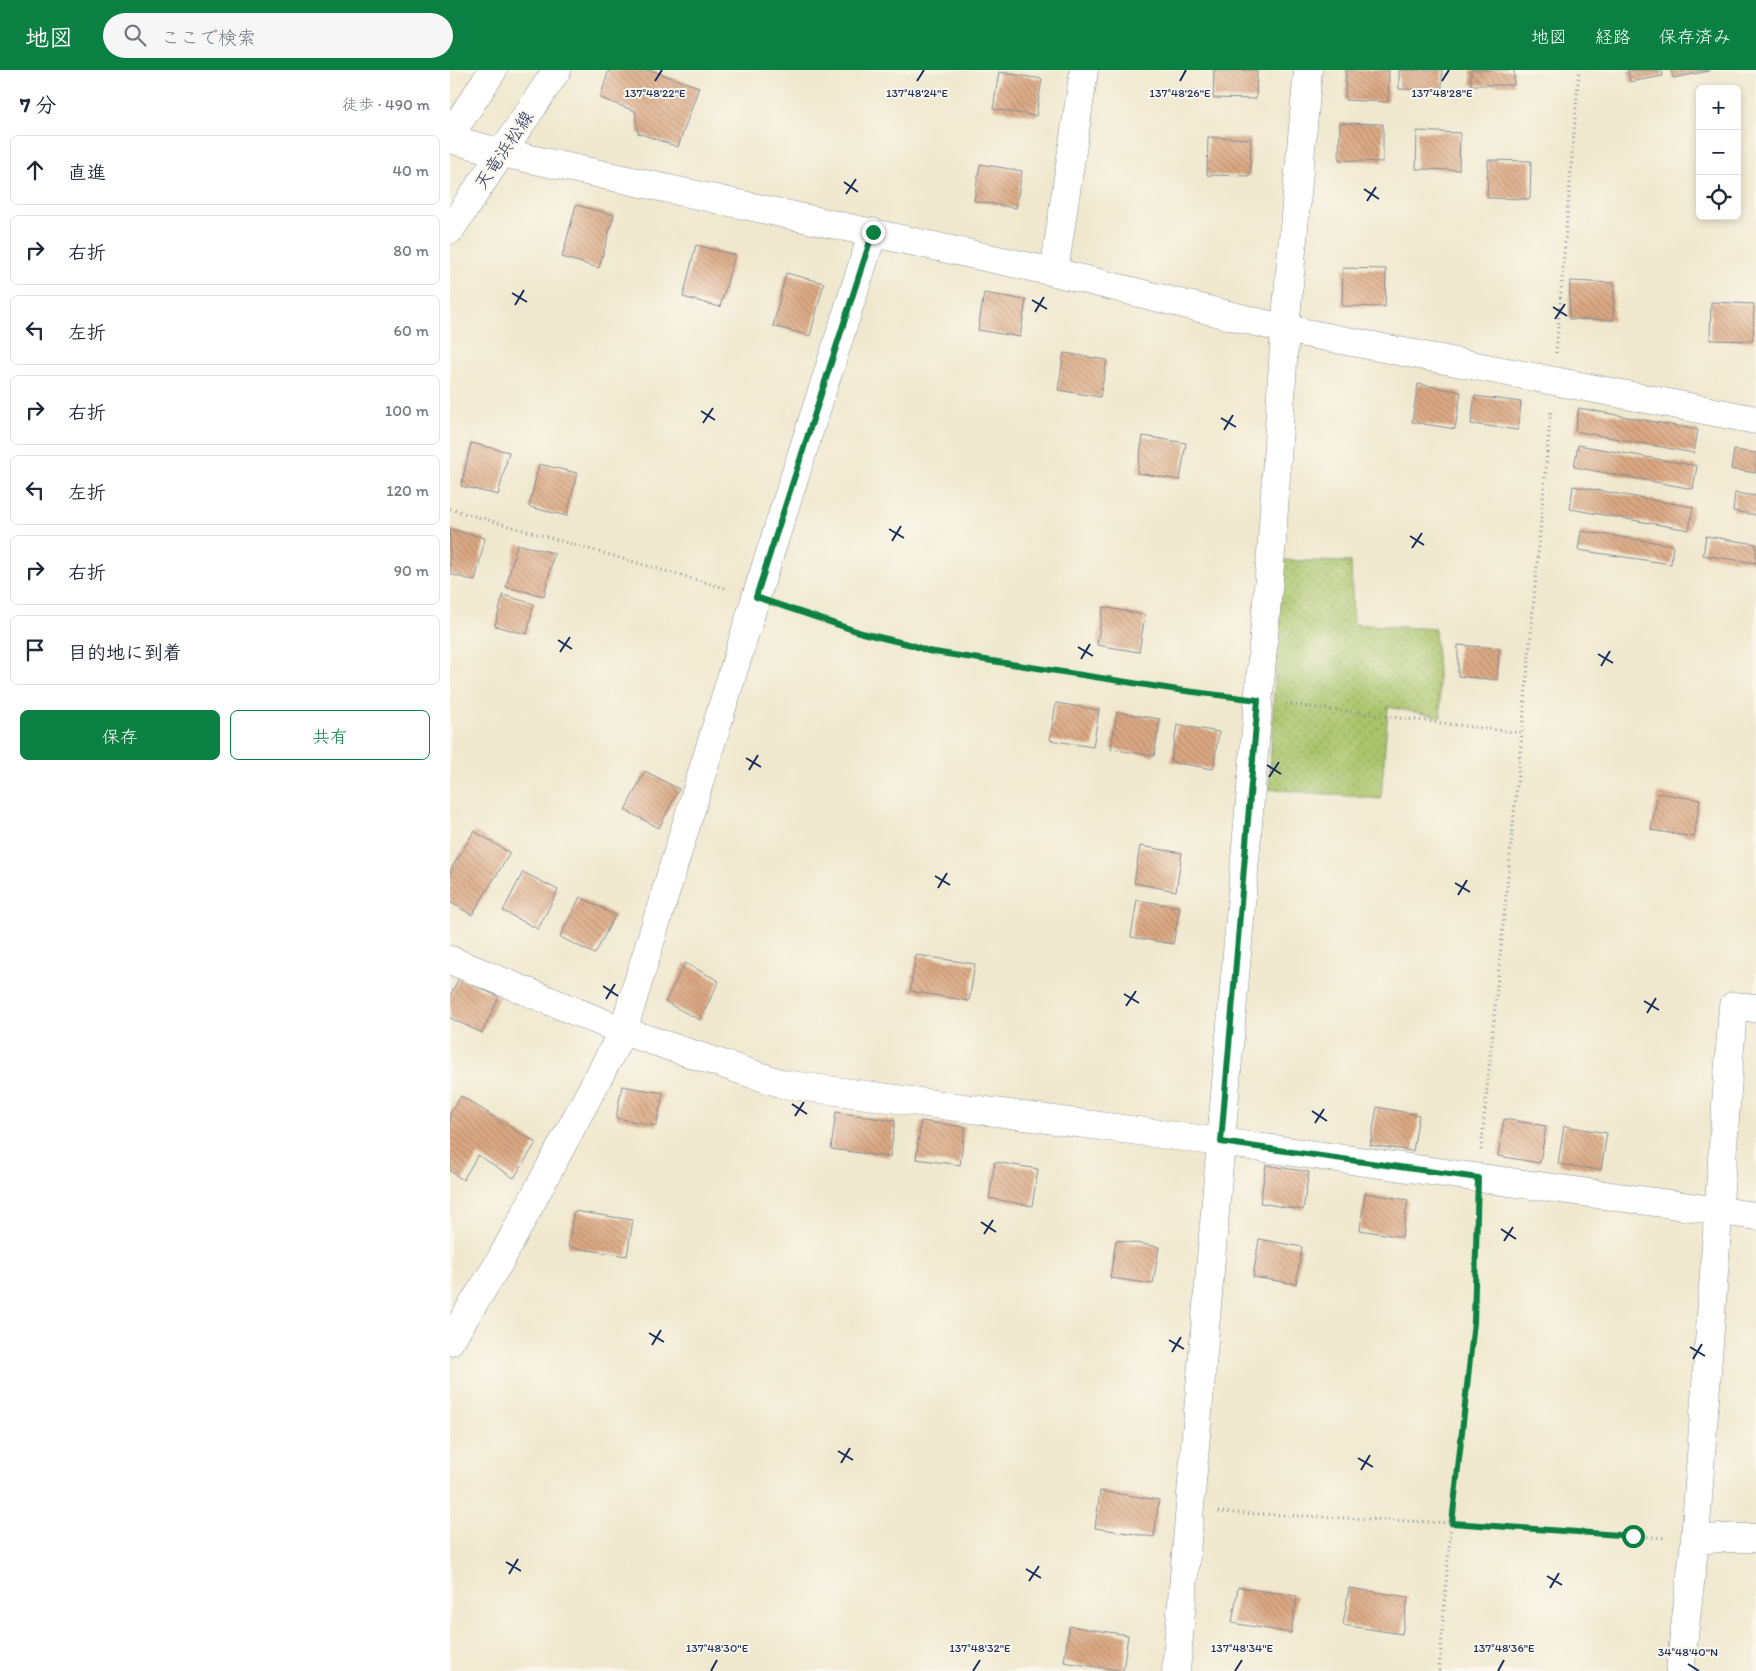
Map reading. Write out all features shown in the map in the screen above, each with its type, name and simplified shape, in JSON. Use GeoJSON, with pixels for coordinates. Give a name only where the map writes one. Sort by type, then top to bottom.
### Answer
{"type":"FeatureCollection","features":[{"type":"Feature","properties":{"kind":"street"},"geometry":{"type":"LineString","coordinates":[[450,135],[493,70]]}},
{"type":"Feature","properties":{"kind":"street","name":"天竜浜松線"},"geometry":{"type":"LineString","coordinates":[[450,230],[557,70]]}},
{"type":"Feature","properties":{"kind":"street"},"geometry":{"type":"LineString","coordinates":[[1054,272],[1084,70]]}},
{"type":"Feature","properties":{"kind":"street"},"geometry":{"type":"LineString","coordinates":[[1176,1671],[1272,541],[1285,329],[1308,70]]}},
{"type":"Feature","properties":{"kind":"street"},"geometry":{"type":"LineString","coordinates":[[450,139],[502,153],[1054,272],[1285,329],[1756,420]]}},
{"type":"Feature","properties":{"kind":"street"},"geometry":{"type":"LineString","coordinates":[[450,1341],[500,1261],[624,1031],[756,597],[873,232]]}},
{"type":"Feature","properties":{"kind":"street"},"geometry":{"type":"LineString","coordinates":[[450,960],[624,1031],[782,1084],[1756,1216]]}},
{"type":"Feature","properties":{"kind":"street"},"geometry":{"type":"LineString","coordinates":[[1680,1671],[1695,1540],[1733,1006],[1756,1008]]}},
{"type":"Feature","properties":{"kind":"street"},"geometry":{"type":"LineString","coordinates":[[1695,1540],[1756,1538]]}},
{"type":"Feature","properties":{"kind":"path"},"geometry":{"type":"LineString","coordinates":[[450,509],[756,597],[862,633],[912,645],[928,651],[1178,690],[1522,733],[1478,1178],[1474,1322],[1452,1523],[1440,1671]]}},
{"type":"Feature","properties":{"kind":"path"},"geometry":{"type":"LineString","coordinates":[[1190,1510],[1452,1523],[1695,1540]]}},
{"type":"Feature","properties":{"kind":"green space"},"geometry":{"type":"Polygon","coordinates":[[[1281,560],[1351,562],[1353,624],[1435,629],[1441,717],[1388,707],[1381,799],[1269,789],[1281,560]]]}},
{"type":"Feature","properties":{"kind":"building"},"geometry":{"type":"Polygon","coordinates":[[[609,70],[650,70],[699,87],[678,147],[638,133],[635,111],[600,98],[609,70]]]}},
{"type":"Feature","properties":{"kind":"building"},"geometry":{"type":"Polygon","coordinates":[[[1214,70],[1257,70],[1256,99],[1213,98],[1214,70]]]}},
{"type":"Feature","properties":{"kind":"building"},"geometry":{"type":"Polygon","coordinates":[[[1346,70],[1389,70],[1388,102],[1345,100],[1346,70]]]}},
{"type":"Feature","properties":{"kind":"building"},"geometry":{"type":"Polygon","coordinates":[[[1399,70],[1442,70],[1442,90],[1399,89],[1399,70]]]}},
{"type":"Feature","properties":{"kind":"building"},"geometry":{"type":"Polygon","coordinates":[[[1471,70],[1514,70],[1514,85],[1471,85],[1471,70]]]}},
{"type":"Feature","properties":{"kind":"building"},"geometry":{"type":"Polygon","coordinates":[[[1628,70],[1662,70],[1663,76],[1630,82],[1628,70]]]}},
{"type":"Feature","properties":{"kind":"building"},"geometry":{"type":"Polygon","coordinates":[[[1671,70],[1709,70],[1709,71],[1673,78],[1671,70]]]}},
{"type":"Feature","properties":{"kind":"building"},"geometry":{"type":"Polygon","coordinates":[[[999,72],[1042,79],[1036,116],[993,109],[999,72]]]}},
{"type":"Feature","properties":{"kind":"building"},"geometry":{"type":"Polygon","coordinates":[[[1340,123],[1383,124],[1383,162],[1339,160],[1340,123]]]}},
{"type":"Feature","properties":{"kind":"building"},"geometry":{"type":"Polygon","coordinates":[[[1417,131],[1460,133],[1459,170],[1416,169],[1417,131]]]}},
{"type":"Feature","properties":{"kind":"building"},"geometry":{"type":"Polygon","coordinates":[[[1208,137],[1251,139],[1250,176],[1207,175],[1208,137]]]}},
{"type":"Feature","properties":{"kind":"building"},"geometry":{"type":"Polygon","coordinates":[[[1488,160],[1531,161],[1530,199],[1487,198],[1488,160]]]}},
{"type":"Feature","properties":{"kind":"building"},"geometry":{"type":"Polygon","coordinates":[[[980,164],[1022,171],[1016,208],[974,201],[980,164]]]}},
{"type":"Feature","properties":{"kind":"building"},"geometry":{"type":"Polygon","coordinates":[[[576,205],[614,215],[599,268],[562,257],[576,205]]]}},
{"type":"Feature","properties":{"kind":"building"},"geometry":{"type":"Polygon","coordinates":[[[696,245],[735,255],[720,307],[683,297],[696,245]]]}},
{"type":"Feature","properties":{"kind":"building"},"geometry":{"type":"Polygon","coordinates":[[[1343,268],[1386,269],[1385,307],[1342,306],[1343,268]]]}},
{"type":"Feature","properties":{"kind":"building"},"geometry":{"type":"Polygon","coordinates":[[[786,273],[824,283],[810,336],[773,326],[786,273]]]}},
{"type":"Feature","properties":{"kind":"building"},"geometry":{"type":"Polygon","coordinates":[[[1570,281],[1614,283],[1613,320],[1569,319],[1570,281]]]}},
{"type":"Feature","properties":{"kind":"building"},"geometry":{"type":"Polygon","coordinates":[[[984,293],[1026,300],[1020,337],[978,330],[984,293]]]}},
{"type":"Feature","properties":{"kind":"building"},"geometry":{"type":"Polygon","coordinates":[[[1711,302],[1754,304],[1753,341],[1710,340],[1711,302]]]}},
{"type":"Feature","properties":{"kind":"building"},"geometry":{"type":"Polygon","coordinates":[[[1064,353],[1107,360],[1100,397],[1058,390],[1064,353]]]}},
{"type":"Feature","properties":{"kind":"building"},"geometry":{"type":"Polygon","coordinates":[[[1418,384],[1461,392],[1455,429],[1412,422],[1418,384]]]}},
{"type":"Feature","properties":{"kind":"building"},"geometry":{"type":"Polygon","coordinates":[[[1475,396],[1521,402],[1518,430],[1471,424],[1475,396]]]}},
{"type":"Feature","properties":{"kind":"building"},"geometry":{"type":"Polygon","coordinates":[[[1579,408],[1698,430],[1694,453],[1575,431],[1579,408]]]}},
{"type":"Feature","properties":{"kind":"building"},"geometry":{"type":"Polygon","coordinates":[[[1143,436],[1186,443],[1180,480],[1137,473],[1143,436]]]}},
{"type":"Feature","properties":{"kind":"building"},"geometry":{"type":"Polygon","coordinates":[[[471,443],[509,452],[498,495],[461,486],[471,443]]]}},
{"type":"Feature","properties":{"kind":"building"},"geometry":{"type":"Polygon","coordinates":[[[1578,445],[1697,466],[1693,489],[1574,467],[1578,445]]]}},
{"type":"Feature","properties":{"kind":"building"},"geometry":{"type":"Polygon","coordinates":[[[1734,450],[1756,453],[1756,473],[1731,469],[1734,450]]]}},
{"type":"Feature","properties":{"kind":"building"},"geometry":{"type":"Polygon","coordinates":[[[539,464],[577,473],[567,516],[529,507],[539,464]]]}},
{"type":"Feature","properties":{"kind":"building"},"geometry":{"type":"Polygon","coordinates":[[[1573,486],[1693,507],[1689,530],[1570,509],[1573,486]]]}},
{"type":"Feature","properties":{"kind":"building"},"geometry":{"type":"Polygon","coordinates":[[[1735,493],[1756,496],[1756,515],[1733,511],[1735,493]]]}},
{"type":"Feature","properties":{"kind":"building"},"geometry":{"type":"Polygon","coordinates":[[[450,529],[485,538],[475,581],[450,574],[450,529]]]}},
{"type":"Feature","properties":{"kind":"building"},"geometry":{"type":"Polygon","coordinates":[[[1581,531],[1673,545],[1671,564],[1578,550],[1581,531]]]}},
{"type":"Feature","properties":{"kind":"building"},"geometry":{"type":"Polygon","coordinates":[[[1706,536],[1756,544],[1756,563],[1703,555],[1706,536]]]}},
{"type":"Feature","properties":{"kind":"building"},"geometry":{"type":"Polygon","coordinates":[[[517,544],[554,553],[544,596],[506,587],[517,544]]]}},
{"type":"Feature","properties":{"kind":"building"},"geometry":{"type":"Polygon","coordinates":[[[503,595],[534,604],[527,634],[495,626],[503,595]]]}},
{"type":"Feature","properties":{"kind":"building"},"geometry":{"type":"Polygon","coordinates":[[[1103,607],[1145,615],[1139,652],[1097,645],[1103,607]]]}},
{"type":"Feature","properties":{"kind":"building"},"geometry":{"type":"Polygon","coordinates":[[[1458,645],[1499,648],[1497,680],[1458,676],[1458,645]]]}},
{"type":"Feature","properties":{"kind":"building"},"geometry":{"type":"Polygon","coordinates":[[[1056,703],[1099,710],[1093,747],[1050,740],[1056,703]]]}},
{"type":"Feature","properties":{"kind":"building"},"geometry":{"type":"Polygon","coordinates":[[[1117,712],[1160,719],[1154,756],[1111,749],[1117,712]]]}},
{"type":"Feature","properties":{"kind":"building"},"geometry":{"type":"Polygon","coordinates":[[[1177,725],[1219,732],[1213,769],[1171,762],[1177,725]]]}},
{"type":"Feature","properties":{"kind":"building"},"geometry":{"type":"Polygon","coordinates":[[[645,771],[679,789],[659,828],[625,810],[645,771]]]}},
{"type":"Feature","properties":{"kind":"building"},"geometry":{"type":"Polygon","coordinates":[[[1658,793],[1700,800],[1694,837],[1651,830],[1658,793]]]}},
{"type":"Feature","properties":{"kind":"building"},"geometry":{"type":"Polygon","coordinates":[[[474,831],[510,853],[472,915],[450,902],[450,871],[474,831]]]}},
{"type":"Feature","properties":{"kind":"building"},"geometry":{"type":"Polygon","coordinates":[[[1140,846],[1182,853],[1176,891],[1134,883],[1140,846]]]}},
{"type":"Feature","properties":{"kind":"building"},"geometry":{"type":"Polygon","coordinates":[[[523,872],[558,890],[538,929],[503,911],[523,872]]]}},
{"type":"Feature","properties":{"kind":"building"},"geometry":{"type":"Polygon","coordinates":[[[580,897],[615,915],[595,954],[560,937],[580,897]]]}},
{"type":"Feature","properties":{"kind":"building"},"geometry":{"type":"Polygon","coordinates":[[[1137,900],[1180,907],[1173,944],[1131,937],[1137,900]]]}},
{"type":"Feature","properties":{"kind":"building"},"geometry":{"type":"Polygon","coordinates":[[[916,955],[975,964],[969,1001],[910,991],[916,955]]]}},
{"type":"Feature","properties":{"kind":"building"},"geometry":{"type":"Polygon","coordinates":[[[685,963],[719,981],[700,1020],[665,1002],[685,963]]]}},
{"type":"Feature","properties":{"kind":"building"},"geometry":{"type":"Polygon","coordinates":[[[459,978],[499,997],[482,1033],[450,1018],[450,997],[459,978]]]}},
{"type":"Feature","properties":{"kind":"building"},"geometry":{"type":"Polygon","coordinates":[[[622,1086],[663,1093],[656,1126],[616,1118],[622,1086]]]}},
{"type":"Feature","properties":{"kind":"building"},"geometry":{"type":"Polygon","coordinates":[[[461,1096],[536,1143],[514,1178],[478,1155],[463,1180],[450,1171],[450,1113],[461,1096]]]}},
{"type":"Feature","properties":{"kind":"building"},"geometry":{"type":"Polygon","coordinates":[[[1377,1107],[1419,1115],[1413,1151],[1370,1145],[1377,1107]]]}},
{"type":"Feature","properties":{"kind":"building"},"geometry":{"type":"Polygon","coordinates":[[[836,1112],[895,1121],[890,1157],[831,1149],[836,1112]]]}},
{"type":"Feature","properties":{"kind":"building"},"geometry":{"type":"Polygon","coordinates":[[[1504,1119],[1546,1126],[1540,1163],[1498,1156],[1504,1119]]]}},
{"type":"Feature","properties":{"kind":"building"},"geometry":{"type":"Polygon","coordinates":[[[921,1121],[965,1127],[960,1165],[916,1159],[921,1121]]]}},
{"type":"Feature","properties":{"kind":"building"},"geometry":{"type":"Polygon","coordinates":[[[1564,1126],[1607,1133],[1601,1170],[1558,1164],[1564,1126]]]}},
{"type":"Feature","properties":{"kind":"building"},"geometry":{"type":"Polygon","coordinates":[[[995,1162],[1038,1169],[1032,1206],[989,1198],[995,1162]]]}},
{"type":"Feature","properties":{"kind":"building"},"geometry":{"type":"Polygon","coordinates":[[[1266,1165],[1309,1172],[1303,1210],[1260,1203],[1266,1165]]]}},
{"type":"Feature","properties":{"kind":"building"},"geometry":{"type":"Polygon","coordinates":[[[1365,1193],[1408,1200],[1402,1237],[1360,1230],[1365,1193]]]}},
{"type":"Feature","properties":{"kind":"building"},"geometry":{"type":"Polygon","coordinates":[[[574,1211],[633,1220],[627,1256],[568,1247],[574,1211]]]}},
{"type":"Feature","properties":{"kind":"building"},"geometry":{"type":"Polygon","coordinates":[[[1259,1239],[1302,1247],[1296,1284],[1253,1277],[1259,1239]]]}},
{"type":"Feature","properties":{"kind":"building"},"geometry":{"type":"Polygon","coordinates":[[[1116,1240],[1159,1247],[1153,1284],[1110,1278],[1116,1240]]]}},
{"type":"Feature","properties":{"kind":"building"},"geometry":{"type":"Polygon","coordinates":[[[1100,1491],[1159,1500],[1154,1537],[1095,1528],[1100,1491]]]}},
{"type":"Feature","properties":{"kind":"building"},"geometry":{"type":"Polygon","coordinates":[[[1238,1587],[1297,1596],[1291,1633],[1232,1623],[1238,1587]]]}},
{"type":"Feature","properties":{"kind":"building"},"geometry":{"type":"Polygon","coordinates":[[[1349,1588],[1408,1597],[1402,1634],[1343,1625],[1349,1588]]]}},
{"type":"Feature","properties":{"kind":"building"},"geometry":{"type":"Polygon","coordinates":[[[1069,1626],[1128,1635],[1123,1671],[1064,1662],[1069,1626]]]}},
{"type":"Feature","properties":{"kind":"route"},"geometry":{"type":"LineString","coordinates":[[873,232],[756,597],[862,633],[912,645],[928,651],[1178,690],[1258,700],[1221,1142],[1478,1178],[1474,1322],[1452,1523],[1633,1536]]}}]}
